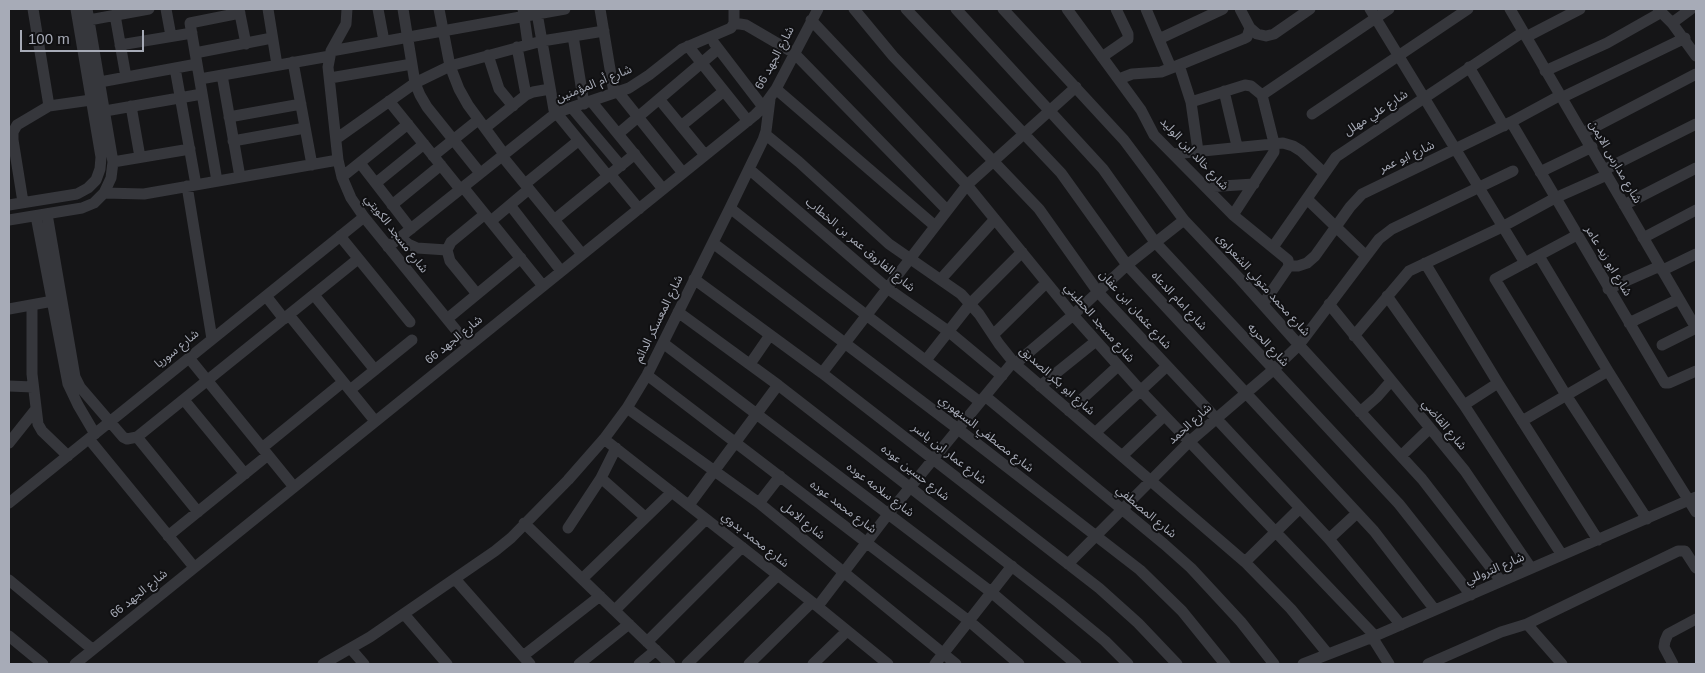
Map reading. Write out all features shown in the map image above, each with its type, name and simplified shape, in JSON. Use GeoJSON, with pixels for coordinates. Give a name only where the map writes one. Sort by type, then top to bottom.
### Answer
{"type":"FeatureCollection","features":[{"type":"Feature","properties":{"kind":"street"},"geometry":{"type":"LineString","coordinates":[[33,9],[48,106]]}},
{"type":"Feature","properties":{"kind":"street"},"geometry":{"type":"LineString","coordinates":[[9,205],[77,194],[88,188],[96,180],[100,169],[101,157],[76,9]]}},
{"type":"Feature","properties":{"kind":"street"},"geometry":{"type":"LineString","coordinates":[[9,220],[82,208],[94,203],[104,194],[112,178],[113,162],[88,14],[115,15],[149,9]]}},
{"type":"Feature","properties":{"kind":"street"},"geometry":{"type":"LineString","coordinates":[[166,9],[172,36]]}},
{"type":"Feature","properties":{"kind":"street"},"geometry":{"type":"LineString","coordinates":[[268,9],[277,66]]}},
{"type":"Feature","properties":{"kind":"street","name":"شارع مسجد الكويتي"},"geometry":{"type":"LineString","coordinates":[[348,9],[346,24],[330,54],[328,67],[338,160],[342,177],[351,198],[364,217],[468,346]]}},
{"type":"Feature","properties":{"kind":"street"},"geometry":{"type":"LineString","coordinates":[[378,9],[384,41]]}},
{"type":"Feature","properties":{"kind":"street"},"geometry":{"type":"LineString","coordinates":[[403,9],[415,83],[427,107],[480,173]]}},
{"type":"Feature","properties":{"kind":"street"},"geometry":{"type":"LineString","coordinates":[[439,9],[450,66],[459,89],[503,155],[582,254]]}},
{"type":"Feature","properties":{"kind":"street"},"geometry":{"type":"LineString","coordinates":[[200,79],[277,66],[523,12],[537,13],[565,9]]}},
{"type":"Feature","properties":{"kind":"street"},"geometry":{"type":"LineString","coordinates":[[600,9],[616,93],[683,173]]}},
{"type":"Feature","properties":{"kind":"street"},"geometry":{"type":"LineString","coordinates":[[734,9],[734,23],[746,25],[794,53],[947,210]]}},
{"type":"Feature","properties":{"kind":"street","name":"شارع الجهد 66"},"geometry":{"type":"LineString","coordinates":[[75,664],[748,120],[769,98],[818,9]]}},
{"type":"Feature","properties":{"kind":"street","name":"شارع عثمان ابن عفان"},"geometry":{"type":"LineString","coordinates":[[854,9],[893,56],[1039,209],[1098,292],[1329,539],[1401,624]]}},
{"type":"Feature","properties":{"kind":"street","name":"شارع امام الدعاه"},"geometry":{"type":"LineString","coordinates":[[906,9],[1024,133],[1077,193],[1127,265],[1357,513],[1390,550],[1435,610]]}},
{"type":"Feature","properties":{"kind":"street","name":"شارع الحريه"},"geometry":{"type":"LineString","coordinates":[[956,9],[1103,169],[1155,242],[1393,497],[1471,594]]}},
{"type":"Feature","properties":{"kind":"street","name":"شارع محمد متولي الشعراوى"},"geometry":{"type":"LineString","coordinates":[[1004,9],[1133,150],[1184,220],[1401,456],[1441,503],[1501,581]]}},
{"type":"Feature","properties":{"kind":"street","name":"شارع خالد ابن الوليد"},"geometry":{"type":"LineString","coordinates":[[1067,9],[1141,110],[1154,135],[1234,215],[1288,260],[1289,266]]}},
{"type":"Feature","properties":{"kind":"street"},"geometry":{"type":"LineString","coordinates":[[1102,57],[1128,39],[1128,34],[1116,9]]}},
{"type":"Feature","properties":{"kind":"street"},"geometry":{"type":"LineString","coordinates":[[1146,9],[1191,102],[1198,151]]}},
{"type":"Feature","properties":{"kind":"street"},"geometry":{"type":"LineString","coordinates":[[1159,39],[1223,9]]}},
{"type":"Feature","properties":{"kind":"street"},"geometry":{"type":"LineString","coordinates":[[1240,9],[1250,28],[1257,34],[1266,36],[1274,34],[1310,9]]}},
{"type":"Feature","properties":{"kind":"street"},"geometry":{"type":"LineString","coordinates":[[1262,95],[1373,13],[1389,9]]}},
{"type":"Feature","properties":{"kind":"street"},"geometry":{"type":"LineString","coordinates":[[1312,114],[1468,9]]}},
{"type":"Feature","properties":{"kind":"street","name":"شارع مدارس الايمن"},"geometry":{"type":"LineString","coordinates":[[1510,9],[1696,328]]}},
{"type":"Feature","properties":{"kind":"street","name":"شارع علي مهلل"},"geometry":{"type":"LineString","coordinates":[[1273,247],[1324,173],[1344,150],[1469,68],[1525,34],[1580,9]]}},
{"type":"Feature","properties":{"kind":"street"},"geometry":{"type":"LineString","coordinates":[[1672,22],[1691,9]]}},
{"type":"Feature","properties":{"kind":"street"},"geometry":{"type":"LineString","coordinates":[[217,181],[190,23],[240,11],[246,44]]}},
{"type":"Feature","properties":{"kind":"street"},"geometry":{"type":"LineString","coordinates":[[1546,71],[1607,43],[1659,11],[1672,22],[1695,51]]}},
{"type":"Feature","properties":{"kind":"street"},"geometry":{"type":"LineString","coordinates":[[523,12],[526,95]]}},
{"type":"Feature","properties":{"kind":"street"},"geometry":{"type":"LineString","coordinates":[[537,13],[553,107],[578,141],[639,209]]}},
{"type":"Feature","properties":{"kind":"street"},"geometry":{"type":"LineString","coordinates":[[1373,13],[1525,263]]}},
{"type":"Feature","properties":{"kind":"street"},"geometry":{"type":"LineString","coordinates":[[115,15],[126,77]]}},
{"type":"Feature","properties":{"kind":"street","name":"شارع مسجد الحطيني"},"geometry":{"type":"LineString","coordinates":[[811,20],[967,184],[1046,283],[1118,366],[1374,636],[1389,664]]}},
{"type":"Feature","properties":{"kind":"street","name":"شارع أم المؤمنين"},"geometry":{"type":"LineString","coordinates":[[388,247],[557,114],[616,93],[639,82],[676,52],[731,28],[734,23]]}},
{"type":"Feature","properties":{"kind":"street"},"geometry":{"type":"LineString","coordinates":[[1119,79],[1132,74],[1156,72],[1175,67],[1247,37],[1250,28]]}},
{"type":"Feature","properties":{"kind":"street"},"geometry":{"type":"LineString","coordinates":[[336,139],[415,83],[450,66],[542,41],[604,31]]}},
{"type":"Feature","properties":{"kind":"street"},"geometry":{"type":"LineString","coordinates":[[120,45],[192,33]]}},
{"type":"Feature","properties":{"kind":"street"},"geometry":{"type":"LineString","coordinates":[[573,36],[582,104],[621,166]]}},
{"type":"Feature","properties":{"kind":"street"},"geometry":{"type":"LineString","coordinates":[[710,37],[718,49],[769,98],[935,226]]}},
{"type":"Feature","properties":{"kind":"street"},"geometry":{"type":"LineString","coordinates":[[100,82],[175,68],[196,58],[272,38]]}},
{"type":"Feature","properties":{"kind":"street","name":"شارع ابو عمر"},"geometry":{"type":"LineString","coordinates":[[1289,266],[1307,263],[1362,194],[1685,38]]}},
{"type":"Feature","properties":{"kind":"street"},"geometry":{"type":"LineString","coordinates":[[688,46],[748,120]]}},
{"type":"Feature","properties":{"kind":"street"},"geometry":{"type":"LineString","coordinates":[[618,134],[718,49]]}},
{"type":"Feature","properties":{"kind":"street"},"geometry":{"type":"LineString","coordinates":[[488,55],[499,89],[513,106]]}},
{"type":"Feature","properties":{"kind":"street"},"geometry":{"type":"LineString","coordinates":[[293,62],[312,165]]}},
{"type":"Feature","properties":{"kind":"street"},"geometry":{"type":"LineString","coordinates":[[330,78],[412,64]]}},
{"type":"Feature","properties":{"kind":"street"},"geometry":{"type":"LineString","coordinates":[[175,68],[190,149],[191,185],[212,339]]}},
{"type":"Feature","properties":{"kind":"street","name":"شارع ابو زيد عامر"},"geometry":{"type":"LineString","coordinates":[[1469,68],[1540,172],[1665,383],[1696,371]]}},
{"type":"Feature","properties":{"kind":"street"},"geometry":{"type":"LineString","coordinates":[[1583,133],[1696,74]]}},
{"type":"Feature","properties":{"kind":"street"},"geometry":{"type":"LineString","coordinates":[[222,75],[240,177]]}},
{"type":"Feature","properties":{"kind":"street"},"geometry":{"type":"LineString","coordinates":[[1191,102],[1245,85],[1252,86],[1262,95],[1274,143],[1274,152],[1234,215]]}},
{"type":"Feature","properties":{"kind":"street"},"geometry":{"type":"LineString","coordinates":[[822,373],[967,184],[1076,87]]}},
{"type":"Feature","properties":{"kind":"street"},"geometry":{"type":"LineString","coordinates":[[433,156],[453,140],[513,106],[526,95],[550,89]]}},
{"type":"Feature","properties":{"kind":"street"},"geometry":{"type":"LineString","coordinates":[[681,126],[724,91]]}},
{"type":"Feature","properties":{"kind":"street"},"geometry":{"type":"LineString","coordinates":[[1224,91],[1237,146]]}},
{"type":"Feature","properties":{"kind":"street"},"geometry":{"type":"LineString","coordinates":[[104,111],[202,94]]}},
{"type":"Feature","properties":{"kind":"street","name":"شارع المعسكر الدائم"},"geometry":{"type":"LineString","coordinates":[[323,664],[351,649],[495,551],[568,480],[604,439],[627,408],[647,375],[749,169],[765,134],[769,98]]}},
{"type":"Feature","properties":{"kind":"street"},"geometry":{"type":"LineString","coordinates":[[659,99],[704,155]]}},
{"type":"Feature","properties":{"kind":"street"},"geometry":{"type":"LineString","coordinates":[[23,202],[13,170],[13,132],[17,125],[48,106],[91,100]]}},
{"type":"Feature","properties":{"kind":"street"},"geometry":{"type":"LineString","coordinates":[[389,100],[433,156],[488,218],[543,286]]}},
{"type":"Feature","properties":{"kind":"street"},"geometry":{"type":"LineString","coordinates":[[229,117],[301,104]]}},
{"type":"Feature","properties":{"kind":"street"},"geometry":{"type":"LineString","coordinates":[[582,104],[618,134],[663,189]]}},
{"type":"Feature","properties":{"kind":"street"},"geometry":{"type":"LineString","coordinates":[[131,106],[140,157]]}},
{"type":"Feature","properties":{"kind":"street"},"geometry":{"type":"LineString","coordinates":[[342,177],[408,124]]}},
{"type":"Feature","properties":{"kind":"street"},"geometry":{"type":"LineString","coordinates":[[1354,336],[1405,275],[1425,263],[1502,227],[1696,124]]}},
{"type":"Feature","properties":{"kind":"street"},"geometry":{"type":"LineString","coordinates":[[233,141],[305,128]]}},
{"type":"Feature","properties":{"kind":"street","name":"شارع ابو بكر الصديق"},"geometry":{"type":"LineString","coordinates":[[765,134],[799,162],[869,227],[910,259],[961,294],[1014,363],[1245,562],[1291,609],[1328,654]]}},
{"type":"Feature","properties":{"kind":"street"},"geometry":{"type":"LineString","coordinates":[[477,294],[450,260],[447,250],[451,242],[510,206],[527,187],[578,141]]}},
{"type":"Feature","properties":{"kind":"street"},"geometry":{"type":"LineString","coordinates":[[1173,154],[1237,146],[1284,143],[1293,146],[1324,173]]}},
{"type":"Feature","properties":{"kind":"street"},"geometry":{"type":"LineString","coordinates":[[376,183],[424,144]]}},
{"type":"Feature","properties":{"kind":"street"},"geometry":{"type":"LineString","coordinates":[[1540,172],[1592,147]]}},
{"type":"Feature","properties":{"kind":"street"},"geometry":{"type":"LineString","coordinates":[[113,162],[190,149]]}},
{"type":"Feature","properties":{"kind":"street"},"geometry":{"type":"LineString","coordinates":[[554,220],[635,154]]}},
{"type":"Feature","properties":{"kind":"street"},"geometry":{"type":"LineString","coordinates":[[104,194],[144,194],[338,160]]}},
{"type":"Feature","properties":{"kind":"street"},"geometry":{"type":"LineString","coordinates":[[360,163],[411,228]]}},
{"type":"Feature","properties":{"kind":"street"},"geometry":{"type":"LineString","coordinates":[[392,205],[441,165]]}},
{"type":"Feature","properties":{"kind":"street"},"geometry":{"type":"LineString","coordinates":[[1624,205],[1696,168]]}},
{"type":"Feature","properties":{"kind":"street","name":"شارع الفاروق عمر بن الخطاب"},"geometry":{"type":"LineString","coordinates":[[749,169],[887,288],[948,331],[1002,376]]}},
{"type":"Feature","properties":{"kind":"street","name":"شارع الحمد"},"geometry":{"type":"LineString","coordinates":[[1068,564],[1189,442],[1273,370],[1298,345],[1379,239],[1392,229],[1513,171]]}},
{"type":"Feature","properties":{"kind":"street"},"geometry":{"type":"LineString","coordinates":[[1206,187],[1254,184]]}},
{"type":"Feature","properties":{"kind":"street"},"geometry":{"type":"LineString","coordinates":[[1307,199],[1365,255]]}},
{"type":"Feature","properties":{"kind":"street"},"geometry":{"type":"LineString","coordinates":[[510,206],[561,271]]}},
{"type":"Feature","properties":{"kind":"street","name":"شارع المصطفي"},"geometry":{"type":"LineString","coordinates":[[730,208],[926,360],[983,399],[1123,510],[1191,568],[1241,622],[1274,664]]}},
{"type":"Feature","properties":{"kind":"street"},"geometry":{"type":"LineString","coordinates":[[1643,238],[1696,210]]}},
{"type":"Feature","properties":{"kind":"street"},"geometry":{"type":"LineString","coordinates":[[42,215],[53,301],[68,384],[72,394],[92,436],[194,568]]}},
{"type":"Feature","properties":{"kind":"street"},"geometry":{"type":"LineString","coordinates":[[42,215],[75,377],[80,387],[122,436],[127,439],[137,437],[358,259]]}},
{"type":"Feature","properties":{"kind":"street","name":"شارع سوريا"},"geometry":{"type":"LineString","coordinates":[[9,503],[364,217]]}},
{"type":"Feature","properties":{"kind":"street"},"geometry":{"type":"LineString","coordinates":[[940,279],[995,219]]}},
{"type":"Feature","properties":{"kind":"street"},"geometry":{"type":"LineString","coordinates":[[749,664],[815,604],[844,572],[910,487],[1014,363],[1073,315],[1127,265],[1184,220]]}},
{"type":"Feature","properties":{"kind":"street"},"geometry":{"type":"LineString","coordinates":[[1577,235],[1495,279],[1566,396],[1647,519]]}},
{"type":"Feature","properties":{"kind":"street"},"geometry":{"type":"LineString","coordinates":[[340,236],[410,322]]}},
{"type":"Feature","properties":{"kind":"street"},"geometry":{"type":"LineString","coordinates":[[400,237],[408,244],[417,248],[447,250]]}},
{"type":"Feature","properties":{"kind":"street","name":"شارع مصطفي السنهوري"},"geometry":{"type":"LineString","coordinates":[[713,243],[1140,570],[1182,611],[1225,664]]}},
{"type":"Feature","properties":{"kind":"street"},"geometry":{"type":"LineString","coordinates":[[926,360],[970,304],[1022,252]]}},
{"type":"Feature","properties":{"kind":"street"},"geometry":{"type":"LineString","coordinates":[[1608,289],[1696,254]]}},
{"type":"Feature","properties":{"kind":"street"},"geometry":{"type":"LineString","coordinates":[[1539,256],[1608,371],[1693,499],[1696,512]]}},
{"type":"Feature","properties":{"kind":"street"},"geometry":{"type":"LineString","coordinates":[[447,319],[521,258]]}},
{"type":"Feature","properties":{"kind":"street"},"geometry":{"type":"LineString","coordinates":[[1425,263],[1498,383],[1598,540]]}},
{"type":"Feature","properties":{"kind":"street"},"geometry":{"type":"LineString","coordinates":[[1263,304],[1289,266]]}},
{"type":"Feature","properties":{"kind":"street","name":"شارع عمار ابن ياسر"},"geometry":{"type":"LineString","coordinates":[[694,279],[822,373],[1068,564],[1119,605],[1177,664]]}},
{"type":"Feature","properties":{"kind":"street"},"geometry":{"type":"LineString","coordinates":[[993,334],[1046,283]]}},
{"type":"Feature","properties":{"kind":"street"},"geometry":{"type":"LineString","coordinates":[[314,295],[375,370]]}},
{"type":"Feature","properties":{"kind":"street"},"geometry":{"type":"LineString","coordinates":[[266,296],[287,317],[375,421]]}},
{"type":"Feature","properties":{"kind":"street"},"geometry":{"type":"LineString","coordinates":[[1387,296],[1464,405],[1562,555]]}},
{"type":"Feature","properties":{"kind":"street"},"geometry":{"type":"LineString","coordinates":[[1629,323],[1679,299]]}},
{"type":"Feature","properties":{"kind":"street"},"geometry":{"type":"LineString","coordinates":[[9,309],[53,301]]}},
{"type":"Feature","properties":{"kind":"street","name":"شارع القاضي"},"geometry":{"type":"LineString","coordinates":[[1329,304],[1465,472],[1531,568]]}},
{"type":"Feature","properties":{"kind":"street"},"geometry":{"type":"LineString","coordinates":[[32,305],[32,374],[40,427],[68,456]]}},
{"type":"Feature","properties":{"kind":"street","name":"شارع حسين عوده"},"geometry":{"type":"LineString","coordinates":[[678,312],[778,385],[1012,566],[1082,622],[1128,664]]}},
{"type":"Feature","properties":{"kind":"street"},"geometry":{"type":"LineString","coordinates":[[1662,345],[1696,328]]}},
{"type":"Feature","properties":{"kind":"street"},"geometry":{"type":"LineString","coordinates":[[750,364],[770,335]]}},
{"type":"Feature","properties":{"kind":"street"},"geometry":{"type":"LineString","coordinates":[[168,536],[245,474],[265,452],[347,386],[375,370],[412,340]]}},
{"type":"Feature","properties":{"kind":"street"},"geometry":{"type":"LineString","coordinates":[[1040,386],[1096,341]]}},
{"type":"Feature","properties":{"kind":"street","name":"شارع سلامه عوده"},"geometry":{"type":"LineString","coordinates":[[663,343],[991,592],[1076,664]]}},
{"type":"Feature","properties":{"kind":"street"},"geometry":{"type":"LineString","coordinates":[[189,358],[294,487]]}},
{"type":"Feature","properties":{"kind":"street"},"geometry":{"type":"LineString","coordinates":[[1069,411],[1118,366]]}},
{"type":"Feature","properties":{"kind":"street"},"geometry":{"type":"LineString","coordinates":[[1095,433],[1167,366]]}},
{"type":"Feature","properties":{"kind":"street"},"geometry":{"type":"LineString","coordinates":[[1522,421],[1608,371]]}},
{"type":"Feature","properties":{"kind":"street","name":"شارع محمد عوده"},"geometry":{"type":"LineString","coordinates":[[647,375],[969,620],[1019,664]]}},
{"type":"Feature","properties":{"kind":"street"},"geometry":{"type":"LineString","coordinates":[[1360,412],[1391,381]]}},
{"type":"Feature","properties":{"kind":"street"},"geometry":{"type":"LineString","coordinates":[[1464,405],[1498,383]]}},
{"type":"Feature","properties":{"kind":"street"},"geometry":{"type":"LineString","coordinates":[[689,505],[778,385]]}},
{"type":"Feature","properties":{"kind":"street"},"geometry":{"type":"LineString","coordinates":[[9,386],[33,387]]}},
{"type":"Feature","properties":{"kind":"street"},"geometry":{"type":"LineString","coordinates":[[184,400],[245,474]]}},
{"type":"Feature","properties":{"kind":"street"},"geometry":{"type":"LineString","coordinates":[[9,443],[36,408]]}},
{"type":"Feature","properties":{"kind":"street","name":"شارع الامل"},"geometry":{"type":"LineString","coordinates":[[627,408],[759,503],[956,664]]}},
{"type":"Feature","properties":{"kind":"street"},"geometry":{"type":"LineString","coordinates":[[1122,456],[1164,416]]}},
{"type":"Feature","properties":{"kind":"street"},"geometry":{"type":"LineString","coordinates":[[1401,456],[1430,429]]}},
{"type":"Feature","properties":{"kind":"street"},"geometry":{"type":"LineString","coordinates":[[137,437],[198,512]]}},
{"type":"Feature","properties":{"kind":"street","name":"شارع محمد بدوي"},"geometry":{"type":"LineString","coordinates":[[604,439],[815,604],[882,663]]}},
{"type":"Feature","properties":{"kind":"street"},"geometry":{"type":"LineString","coordinates":[[568,528],[601,478],[616,448]]}},
{"type":"Feature","properties":{"kind":"street"},"geometry":{"type":"LineString","coordinates":[[759,503],[780,476]]}},
{"type":"Feature","properties":{"kind":"street"},"geometry":{"type":"LineString","coordinates":[[601,478],[645,517]]}},
{"type":"Feature","properties":{"kind":"street"},"geometry":{"type":"LineString","coordinates":[[582,579],[672,492]]}},
{"type":"Feature","properties":{"kind":"street","name":"شارع التروللي"},"geometry":{"type":"LineString","coordinates":[[1304,664],[1374,636],[1693,499]]}},
{"type":"Feature","properties":{"kind":"street"},"geometry":{"type":"LineString","coordinates":[[1245,562],[1300,508]]}},
{"type":"Feature","properties":{"kind":"street"},"geometry":{"type":"LineString","coordinates":[[1329,539],[1357,513]]}},
{"type":"Feature","properties":{"kind":"street"},"geometry":{"type":"LineString","coordinates":[[615,610],[706,519]]}},
{"type":"Feature","properties":{"kind":"street"},"geometry":{"type":"LineString","coordinates":[[524,523],[670,664]]}},
{"type":"Feature","properties":{"kind":"street"},"geometry":{"type":"LineString","coordinates":[[647,642],[742,547]]}},
{"type":"Feature","properties":{"kind":"street"},"geometry":{"type":"LineString","coordinates":[[1428,664],[1501,632],[1528,624],[1678,551],[1685,551],[1695,564]]}},
{"type":"Feature","properties":{"kind":"street"},"geometry":{"type":"LineString","coordinates":[[935,664],[1012,566]]}},
{"type":"Feature","properties":{"kind":"street"},"geometry":{"type":"LineString","coordinates":[[687,664],[778,575]]}},
{"type":"Feature","properties":{"kind":"street"},"geometry":{"type":"LineString","coordinates":[[455,579],[527,660],[600,596]]}},
{"type":"Feature","properties":{"kind":"street"},"geometry":{"type":"LineString","coordinates":[[9,581],[92,649]]}},
{"type":"Feature","properties":{"kind":"street"},"geometry":{"type":"LineString","coordinates":[[404,614],[447,664]]}},
{"type":"Feature","properties":{"kind":"street"},"geometry":{"type":"LineString","coordinates":[[1673,664],[1664,647],[1668,634],[1696,618]]}},
{"type":"Feature","properties":{"kind":"street"},"geometry":{"type":"LineString","coordinates":[[579,664],[629,624]]}},
{"type":"Feature","properties":{"kind":"street"},"geometry":{"type":"LineString","coordinates":[[1528,624],[1556,663]]}},
{"type":"Feature","properties":{"kind":"street"},"geometry":{"type":"LineString","coordinates":[[813,664],[847,631]]}},
{"type":"Feature","properties":{"kind":"street"},"geometry":{"type":"LineString","coordinates":[[9,636],[44,664]]}},
{"type":"Feature","properties":{"kind":"street"},"geometry":{"type":"LineString","coordinates":[[351,649],[364,664]]}},
{"type":"Feature","properties":{"kind":"street"},"geometry":{"type":"LineString","coordinates":[[639,664],[656,650]]}}]}
